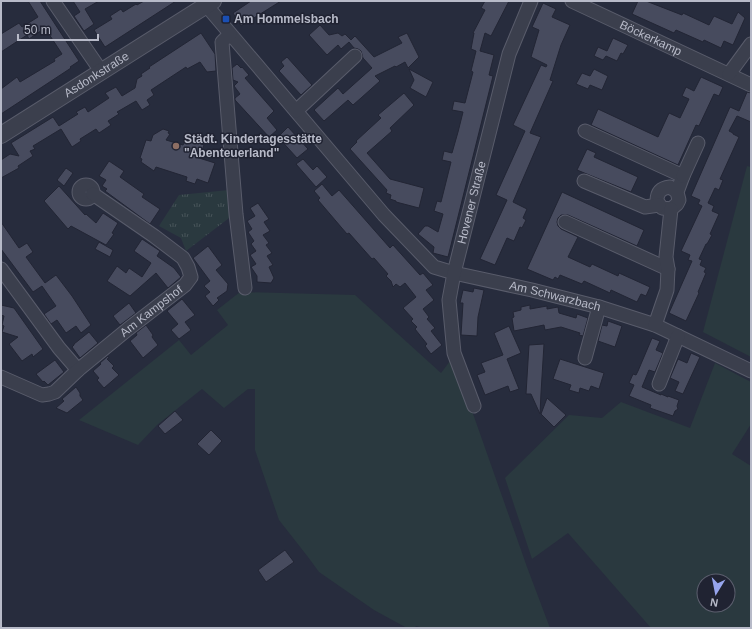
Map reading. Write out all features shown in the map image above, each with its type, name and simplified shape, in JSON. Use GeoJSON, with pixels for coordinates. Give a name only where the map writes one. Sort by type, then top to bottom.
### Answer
{"type":"FeatureCollection","features":[{"type":"Feature","properties":{"kind":"street"},"geometry":{"type":"LineString","coordinates":[[53,1],[100,71]]}},
{"type":"Feature","properties":{"kind":"street","name":"Hovener Straße"},"geometry":{"type":"LineString","coordinates":[[474,406],[454,353],[449,300],[454,273],[509,54],[531,1]]}},
{"type":"Feature","properties":{"kind":"street","name":"Böckerkamp"},"geometry":{"type":"LineString","coordinates":[[572,1],[751,85]]}},
{"type":"Feature","properties":{"kind":"street"},"geometry":{"type":"LineString","coordinates":[[209,3],[230,34],[384,215],[434,267],[454,273]]}},
{"type":"Feature","properties":{"kind":"street","name":"Asdonkstraße"},"geometry":{"type":"LineString","coordinates":[[1,135],[209,3]]}},
{"type":"Feature","properties":{"kind":"street"},"geometry":{"type":"LineString","coordinates":[[230,34],[222,42],[236,206],[245,288]]}},
{"type":"Feature","properties":{"kind":"street"},"geometry":{"type":"LineString","coordinates":[[730,74],[751,44]]}},
{"type":"Feature","properties":{"kind":"street"},"geometry":{"type":"LineString","coordinates":[[296,111],[355,56]]}},
{"type":"Feature","properties":{"kind":"street"},"geometry":{"type":"LineString","coordinates":[[585,131],[683,176]]}},
{"type":"Feature","properties":{"kind":"street"},"geometry":{"type":"LineString","coordinates":[[584,181],[645,207],[675,207],[679,200],[677,192],[698,142]]}},
{"type":"Feature","properties":{"kind":"street"},"geometry":{"type":"LineString","coordinates":[[655,325],[667,290],[668,269],[666,258],[665,207],[657,197],[661,190],[670,187],[677,192]]}},
{"type":"Feature","properties":{"kind":"street","name":"Am Kampshof"},"geometry":{"type":"LineString","coordinates":[[1,377],[42,395],[55,392],[78,370],[128,328],[185,285],[191,277],[183,258],[93,194]]}},
{"type":"Feature","properties":{"kind":"street"},"geometry":{"type":"LineString","coordinates":[[565,222],[668,269]]}},
{"type":"Feature","properties":{"kind":"street"},"geometry":{"type":"LineString","coordinates":[[1,269],[59,348],[78,370]]}},
{"type":"Feature","properties":{"kind":"street","name":"Am Schwarzbach"},"geometry":{"type":"LineString","coordinates":[[454,273],[532,290],[599,307],[655,325],[751,372]]}},
{"type":"Feature","properties":{"kind":"street"},"geometry":{"type":"LineString","coordinates":[[585,358],[599,307]]}},
{"type":"Feature","properties":{"kind":"street"},"geometry":{"type":"LineString","coordinates":[[659,384],[678,336]]}},
{"type":"Feature","properties":{"kind":"green space"},"geometry":{"type":"Polygon","coordinates":[[[747,166],[751,167],[751,357],[703,332],[747,166]]]}},
{"type":"Feature","properties":{"kind":"green space"},"geometry":{"type":"Polygon","coordinates":[[[229,190],[233,215],[186,251],[181,238],[159,226],[179,195],[229,190]]]}},
{"type":"Feature","properties":{"kind":"green space"},"geometry":{"type":"Polygon","coordinates":[[[240,292],[355,295],[441,373],[453,357],[550,628],[424,628],[416,626],[415,628],[407,628],[374,610],[319,572],[279,520],[255,450],[255,389],[248,389],[224,408],[202,389],[157,425],[138,445],[79,420],[179,340],[191,355],[228,325],[217,310],[240,292]]]}},
{"type":"Feature","properties":{"kind":"green space"},"geometry":{"type":"Polygon","coordinates":[[[715,363],[751,382],[751,424],[732,454],[751,466],[751,628],[651,628],[568,533],[532,559],[505,478],[569,415],[602,418],[621,402],[690,428],[715,363]]]}},
{"type":"Feature","properties":{"kind":"building"},"geometry":{"type":"Polygon","coordinates":[[[28,1],[40,1],[79,61],[70,67],[71,68],[1,114],[1,89],[17,77],[20,82],[55,61],[54,59],[62,54],[45,28],[29,39],[27,35],[1,52],[1,34],[19,23],[22,27],[38,17],[28,1]]]}},
{"type":"Feature","properties":{"kind":"building"},"geometry":{"type":"Polygon","coordinates":[[[73,1],[99,1],[85,9],[94,24],[84,31],[74,16],[80,12],[73,1]]]}},
{"type":"Feature","properties":{"kind":"building"},"geometry":{"type":"Polygon","coordinates":[[[144,1],[176,1],[105,47],[94,30],[112,19],[110,16],[121,9],[123,12],[144,1]]]}},
{"type":"Feature","properties":{"kind":"building"},"geometry":{"type":"Polygon","coordinates":[[[251,1],[281,1],[241,26],[233,13],[251,1]]]}},
{"type":"Feature","properties":{"kind":"building"},"geometry":{"type":"Polygon","coordinates":[[[485,1],[509,1],[491,36],[485,33],[480,51],[494,55],[489,75],[493,76],[448,257],[433,253],[434,247],[418,234],[425,226],[428,226],[438,232],[443,214],[434,211],[437,201],[441,202],[451,162],[442,160],[444,151],[452,153],[463,112],[452,110],[454,101],[465,103],[473,72],[471,71],[476,51],[471,49],[473,33],[485,10],[481,8],[485,1]]]}},
{"type":"Feature","properties":{"kind":"building"},"geometry":{"type":"Polygon","coordinates":[[[638,1],[646,1],[682,15],[683,13],[709,25],[714,16],[732,24],[738,12],[745,18],[733,45],[724,41],[721,48],[676,30],[674,33],[632,14],[638,1]]]}},
{"type":"Feature","properties":{"kind":"building"},"geometry":{"type":"Polygon","coordinates":[[[543,3],[556,9],[552,17],[570,25],[561,45],[550,80],[553,81],[530,133],[541,137],[513,202],[527,209],[523,218],[526,220],[522,228],[520,227],[514,241],[507,238],[495,265],[480,259],[507,200],[496,195],[525,131],[513,125],[541,65],[546,67],[547,65],[531,57],[539,30],[532,27],[543,3]]]}},
{"type":"Feature","properties":{"kind":"building"},"geometry":{"type":"Polygon","coordinates":[[[320,25],[329,35],[338,33],[342,36],[345,34],[351,40],[355,36],[374,57],[402,43],[398,37],[407,33],[419,57],[408,68],[405,62],[375,76],[380,81],[361,98],[353,105],[348,100],[324,121],[314,110],[338,88],[343,94],[372,68],[363,58],[361,51],[354,48],[349,42],[341,49],[338,45],[327,55],[309,35],[320,25]]]}},
{"type":"Feature","properties":{"kind":"building"},"geometry":{"type":"Polygon","coordinates":[[[201,33],[215,54],[216,71],[207,72],[200,62],[187,69],[186,67],[151,90],[154,95],[147,100],[150,105],[142,110],[136,101],[117,112],[119,114],[108,121],[111,125],[99,133],[96,129],[80,139],[81,141],[72,147],[61,129],[33,146],[35,149],[30,151],[33,156],[18,166],[19,168],[1,178],[1,160],[10,154],[19,156],[11,143],[53,117],[59,126],[78,114],[76,112],[85,107],[88,112],[109,98],[105,93],[116,87],[122,96],[135,88],[137,79],[142,76],[141,74],[150,68],[149,67],[201,33]]]}},
{"type":"Feature","properties":{"kind":"building"},"geometry":{"type":"Polygon","coordinates":[[[613,38],[628,45],[623,54],[621,53],[617,61],[606,56],[603,60],[594,56],[598,47],[607,51],[613,38]]]}},
{"type":"Feature","properties":{"kind":"building"},"geometry":{"type":"Polygon","coordinates":[[[287,57],[312,85],[301,95],[279,71],[284,66],[281,62],[287,57]]]}},
{"type":"Feature","properties":{"kind":"building"},"geometry":{"type":"Polygon","coordinates":[[[237,64],[249,75],[245,78],[274,111],[267,118],[277,130],[269,137],[235,100],[235,98],[240,94],[234,86],[238,82],[233,80],[232,68],[237,64]]]}},
{"type":"Feature","properties":{"kind":"building"},"geometry":{"type":"Polygon","coordinates":[[[409,69],[433,82],[426,97],[410,88],[414,80],[409,69]]]}},
{"type":"Feature","properties":{"kind":"building"},"geometry":{"type":"Polygon","coordinates":[[[594,69],[608,76],[602,90],[590,85],[588,89],[576,84],[582,73],[590,76],[594,69]]]}},
{"type":"Feature","properties":{"kind":"building"},"geometry":{"type":"Polygon","coordinates":[[[701,77],[723,87],[719,96],[714,94],[699,126],[696,125],[678,165],[591,125],[598,109],[658,137],[669,113],[680,118],[689,99],[682,96],[686,87],[694,91],[701,77]]]}},
{"type":"Feature","properties":{"kind":"building"},"geometry":{"type":"Polygon","coordinates":[[[747,92],[751,93],[751,122],[737,116],[729,131],[739,137],[720,179],[723,180],[719,190],[715,188],[708,203],[714,206],[712,211],[719,214],[710,234],[712,235],[699,259],[702,260],[700,265],[706,268],[704,272],[706,273],[698,292],[699,293],[686,321],[669,313],[692,261],[688,260],[690,255],[681,251],[702,206],[698,204],[700,200],[691,196],[730,107],[739,111],[747,92]]]}},
{"type":"Feature","properties":{"kind":"building"},"geometry":{"type":"Polygon","coordinates":[[[404,93],[414,105],[390,128],[392,131],[367,153],[390,179],[424,188],[419,208],[390,199],[391,195],[386,193],[387,190],[350,149],[357,142],[356,141],[381,118],[378,115],[404,93]]]}},
{"type":"Feature","properties":{"kind":"building"},"geometry":{"type":"Polygon","coordinates":[[[288,127],[308,149],[297,158],[278,137],[288,127]]]}},
{"type":"Feature","properties":{"kind":"building"},"geometry":{"type":"Polygon","coordinates":[[[163,129],[169,131],[168,133],[170,134],[166,140],[183,145],[186,139],[204,145],[199,158],[215,163],[208,183],[197,179],[195,184],[186,181],[187,177],[156,167],[154,171],[141,162],[142,159],[140,158],[146,140],[151,141],[153,135],[163,129]]]}},
{"type":"Feature","properties":{"kind":"building"},"geometry":{"type":"Polygon","coordinates":[[[587,149],[596,153],[594,157],[638,177],[631,192],[577,170],[587,149]]]}},
{"type":"Feature","properties":{"kind":"building"},"geometry":{"type":"Polygon","coordinates":[[[303,159],[313,170],[317,166],[327,177],[316,187],[296,164],[303,159]]]}},
{"type":"Feature","properties":{"kind":"building"},"geometry":{"type":"Polygon","coordinates":[[[109,161],[124,171],[120,177],[144,194],[142,197],[160,209],[150,224],[105,191],[107,189],[102,186],[106,180],[99,176],[109,161]]]}},
{"type":"Feature","properties":{"kind":"building"},"geometry":{"type":"Polygon","coordinates":[[[66,168],[73,173],[64,186],[57,180],[66,168]]]}},
{"type":"Feature","properties":{"kind":"building"},"geometry":{"type":"Polygon","coordinates":[[[322,184],[332,196],[339,190],[390,248],[393,245],[420,275],[423,273],[433,285],[426,290],[434,300],[423,309],[429,317],[427,319],[435,328],[431,331],[442,345],[431,354],[425,346],[427,344],[415,329],[417,327],[411,321],[413,319],[403,308],[416,297],[405,283],[400,287],[396,284],[393,287],[391,281],[386,276],[388,274],[374,258],[372,259],[349,233],[347,234],[318,200],[320,198],[314,191],[322,184]]]}},
{"type":"Feature","properties":{"kind":"building"},"geometry":{"type":"Polygon","coordinates":[[[59,186],[85,215],[86,214],[96,223],[103,213],[118,223],[112,233],[114,234],[106,245],[71,226],[68,229],[44,201],[59,186]]]}},
{"type":"Feature","properties":{"kind":"building"},"geometry":{"type":"Polygon","coordinates":[[[562,192],[644,230],[637,246],[568,215],[561,215],[557,222],[561,229],[578,237],[568,257],[590,267],[592,264],[618,276],[619,273],[650,287],[646,296],[641,294],[637,302],[611,290],[610,293],[584,281],[582,284],[560,275],[558,279],[555,277],[553,280],[527,269],[562,192]]]}},
{"type":"Feature","properties":{"kind":"building"},"geometry":{"type":"Polygon","coordinates":[[[258,203],[269,219],[264,222],[270,231],[263,235],[269,243],[266,245],[272,253],[267,256],[273,265],[269,267],[274,278],[271,283],[257,282],[257,276],[251,267],[256,264],[250,255],[256,251],[251,244],[254,241],[248,232],[252,229],[247,221],[255,216],[250,208],[258,203]]]}},
{"type":"Feature","properties":{"kind":"building"},"geometry":{"type":"Polygon","coordinates":[[[1,222],[19,248],[27,243],[33,252],[26,257],[45,283],[56,275],[72,296],[91,325],[81,333],[76,326],[66,333],[57,320],[51,324],[44,314],[56,306],[42,286],[33,292],[1,249],[1,222]]]}},
{"type":"Feature","properties":{"kind":"building"},"geometry":{"type":"Polygon","coordinates":[[[142,239],[160,251],[157,256],[174,268],[181,277],[168,288],[156,273],[130,296],[107,281],[117,266],[126,273],[129,268],[142,277],[151,263],[134,251],[142,239]]]}},
{"type":"Feature","properties":{"kind":"building"},"geometry":{"type":"Polygon","coordinates":[[[99,242],[113,250],[110,257],[95,249],[99,242]]]}},
{"type":"Feature","properties":{"kind":"building"},"geometry":{"type":"Polygon","coordinates":[[[208,246],[222,265],[216,270],[228,284],[227,291],[217,298],[219,300],[213,306],[205,296],[210,292],[204,286],[210,281],[193,258],[208,246]]]}},
{"type":"Feature","properties":{"kind":"building"},"geometry":{"type":"Polygon","coordinates":[[[474,288],[484,290],[478,317],[477,336],[461,335],[463,303],[460,303],[463,290],[473,292],[474,288]]]}},
{"type":"Feature","properties":{"kind":"building"},"geometry":{"type":"Polygon","coordinates":[[[182,299],[195,315],[185,322],[191,330],[179,339],[171,330],[178,324],[167,311],[182,299]]]}},
{"type":"Feature","properties":{"kind":"building"},"geometry":{"type":"Polygon","coordinates":[[[129,303],[136,313],[120,325],[113,316],[129,303]]]}},
{"type":"Feature","properties":{"kind":"building"},"geometry":{"type":"Polygon","coordinates":[[[1,305],[14,308],[43,349],[33,357],[32,354],[22,361],[9,344],[18,337],[2,332],[4,326],[2,325],[4,316],[1,315],[1,305]]]}},
{"type":"Feature","properties":{"kind":"building"},"geometry":{"type":"Polygon","coordinates":[[[530,305],[530,309],[547,306],[547,309],[558,307],[559,313],[576,318],[577,314],[588,318],[583,336],[579,335],[580,333],[561,327],[545,330],[544,325],[514,331],[512,318],[514,317],[513,312],[521,310],[521,307],[530,305]]]}},
{"type":"Feature","properties":{"kind":"building"},"geometry":{"type":"Polygon","coordinates":[[[608,321],[622,326],[615,347],[598,341],[602,325],[607,326],[608,321]]]}},
{"type":"Feature","properties":{"kind":"building"},"geometry":{"type":"Polygon","coordinates":[[[146,325],[158,345],[143,358],[130,341],[137,335],[136,333],[146,325]]]}},
{"type":"Feature","properties":{"kind":"building"},"geometry":{"type":"Polygon","coordinates":[[[509,326],[521,353],[507,359],[519,389],[510,392],[508,386],[485,395],[477,375],[485,372],[481,363],[503,355],[494,333],[509,326]]]}},
{"type":"Feature","properties":{"kind":"building"},"geometry":{"type":"Polygon","coordinates":[[[89,332],[98,343],[80,358],[72,347],[89,332]]]}},
{"type":"Feature","properties":{"kind":"building"},"geometry":{"type":"Polygon","coordinates":[[[652,338],[660,341],[656,350],[663,353],[655,372],[649,370],[642,387],[661,395],[679,400],[677,406],[678,409],[675,411],[673,416],[650,408],[651,405],[629,396],[634,385],[629,383],[633,374],[636,375],[652,338]]]}},
{"type":"Feature","properties":{"kind":"building"},"geometry":{"type":"Polygon","coordinates":[[[544,344],[540,414],[531,394],[526,394],[529,345],[544,344]]]}},
{"type":"Feature","properties":{"kind":"building"},"geometry":{"type":"Polygon","coordinates":[[[691,353],[700,357],[683,394],[675,391],[679,382],[670,378],[678,359],[687,363],[691,353]]]}},
{"type":"Feature","properties":{"kind":"building"},"geometry":{"type":"Polygon","coordinates":[[[108,356],[109,358],[107,359],[114,366],[112,368],[119,375],[104,388],[97,380],[99,378],[93,371],[108,356]]]}},
{"type":"Feature","properties":{"kind":"building"},"geometry":{"type":"Polygon","coordinates":[[[560,359],[604,373],[599,389],[591,386],[589,391],[580,388],[579,393],[569,390],[571,385],[553,379],[560,359]]]}},
{"type":"Feature","properties":{"kind":"building"},"geometry":{"type":"Polygon","coordinates":[[[55,360],[64,372],[48,385],[36,374],[55,360]]]}},
{"type":"Feature","properties":{"kind":"building"},"geometry":{"type":"Polygon","coordinates":[[[76,387],[83,400],[67,413],[56,408],[64,401],[62,399],[76,387]]]}},
{"type":"Feature","properties":{"kind":"building"},"geometry":{"type":"Polygon","coordinates":[[[547,398],[566,415],[554,427],[541,414],[547,398]]]}},
{"type":"Feature","properties":{"kind":"building"},"geometry":{"type":"Polygon","coordinates":[[[175,411],[183,420],[165,434],[158,426],[175,411]]]}},
{"type":"Feature","properties":{"kind":"building"},"geometry":{"type":"Polygon","coordinates":[[[211,430],[222,441],[209,455],[197,444],[211,430]]]}},
{"type":"Feature","properties":{"kind":"building"},"geometry":{"type":"Polygon","coordinates":[[[285,550],[294,562],[266,582],[258,570],[285,550]]]}},
{"type":"Feature","properties":{"kind":"place","name":"Am Hommelsbach"},"geometry":{"type":"Point","coordinates":[226,19]}},
{"type":"Feature","properties":{"kind":"place","name":"Städt. Kindertagesstätte \"Abenteuerland\""},"geometry":{"type":"Point","coordinates":[176,146]}}]}
